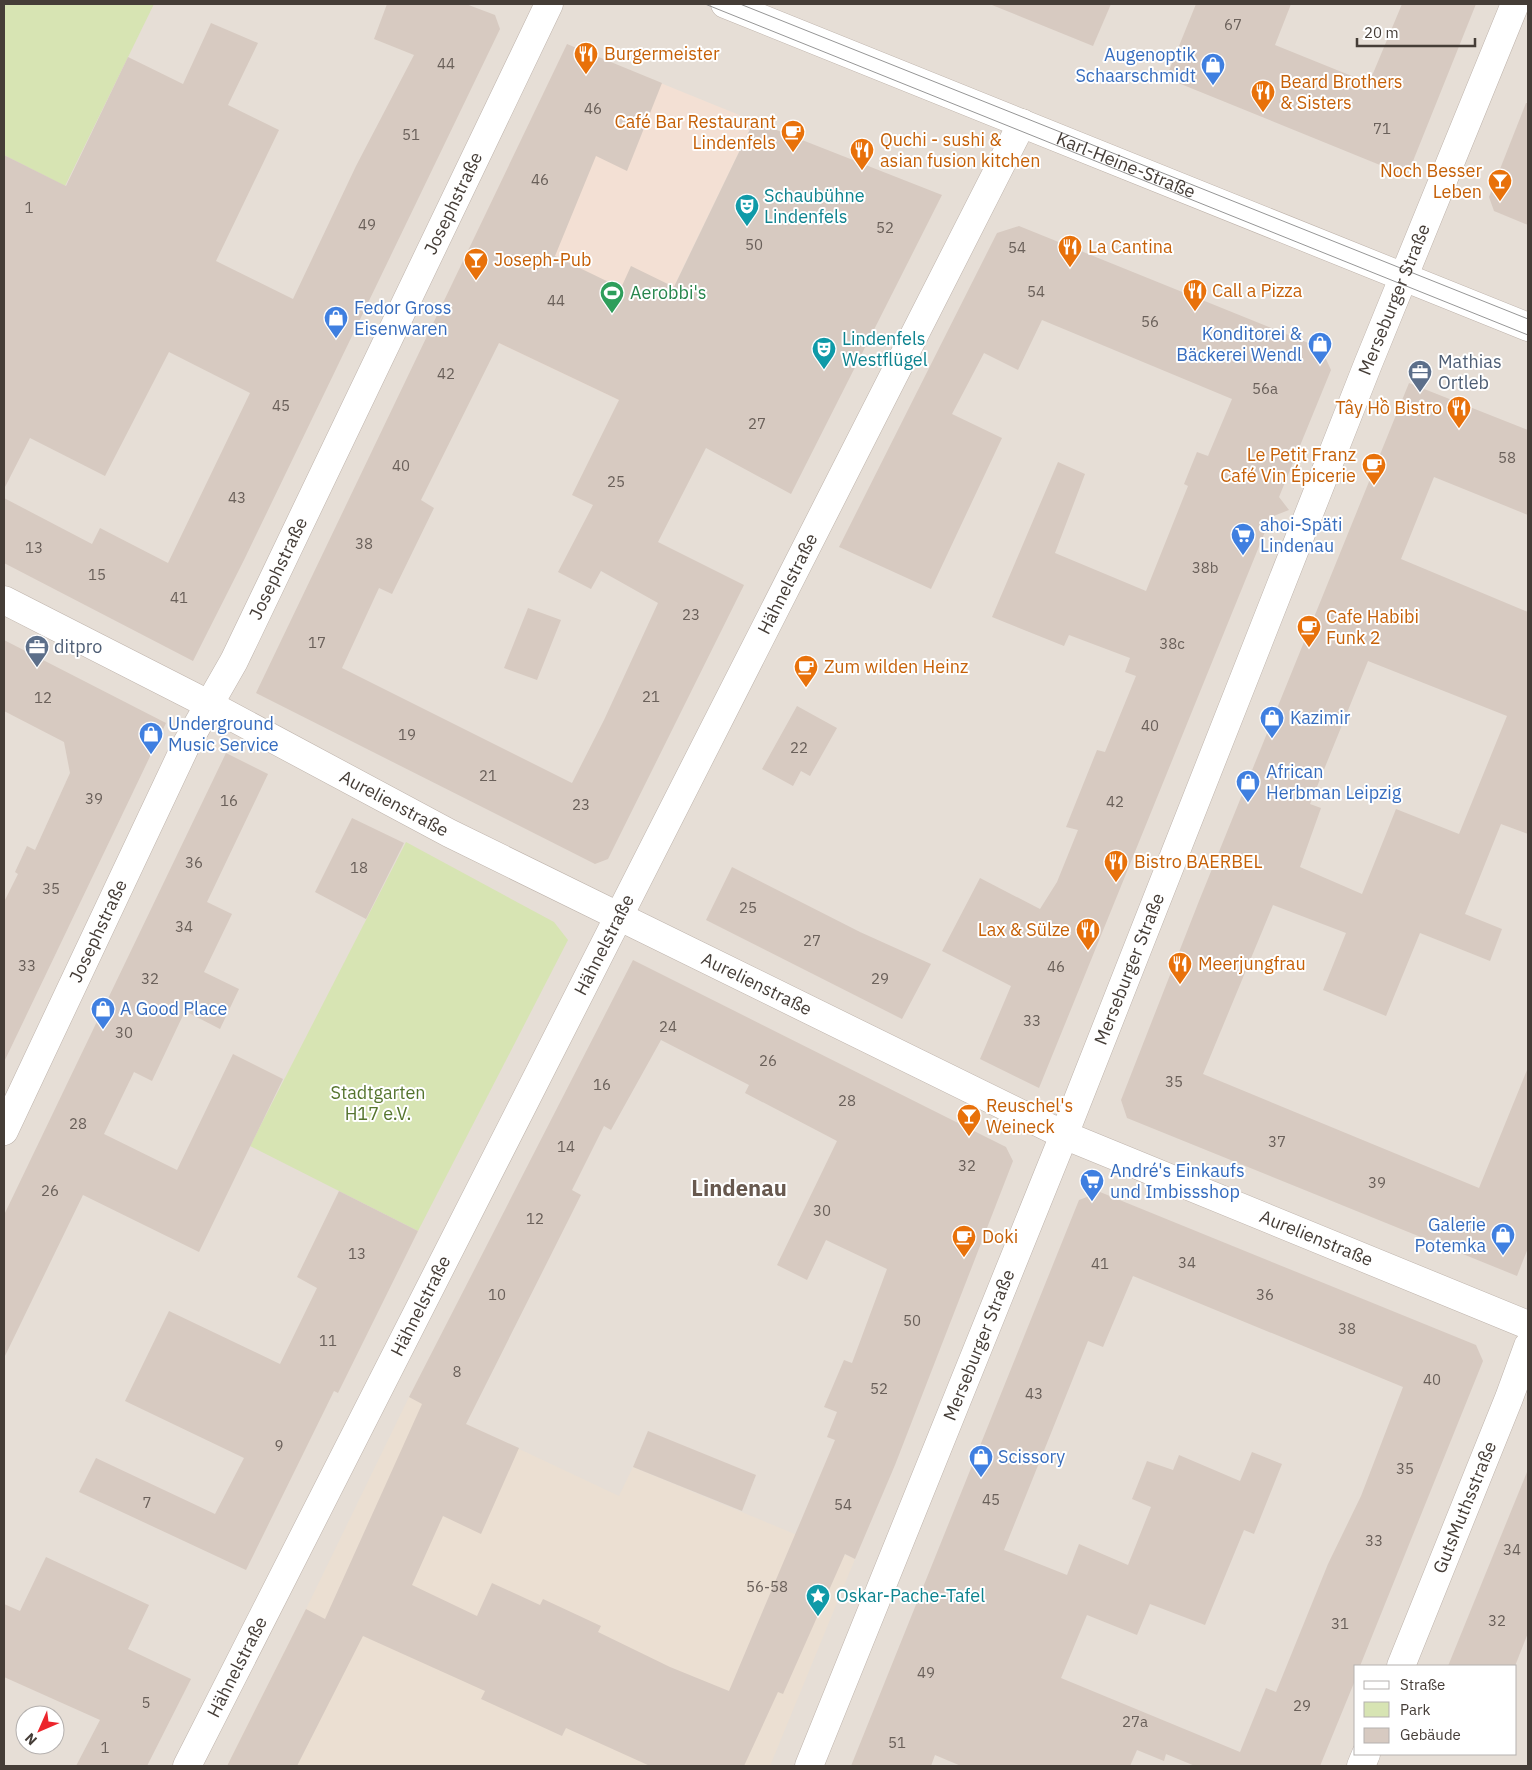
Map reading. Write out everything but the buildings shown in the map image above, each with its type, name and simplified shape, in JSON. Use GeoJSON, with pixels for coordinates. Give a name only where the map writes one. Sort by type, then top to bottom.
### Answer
{"type":"FeatureCollection","features":[{"type":"Feature","properties":{"kind":"street","name":"Josephstraße"},"geometry":{"type":"LineString","coordinates":[[4,1131],[186,745],[234,661],[549,4]]}},
{"type":"Feature","properties":{"kind":"street","name":"Karl-Heine-Straße"},"geometry":{"type":"LineString","coordinates":[[725,4],[1528,326]]}},
{"type":"Feature","properties":{"kind":"street","name":"Merseburger Straße"},"geometry":{"type":"LineString","coordinates":[[809,1766],[1064,1135],[1368,364],[1515,4]]}},
{"type":"Feature","properties":{"kind":"street","name":"Hähnelstraße"},"geometry":{"type":"LineString","coordinates":[[187,1766],[1022,124]]}},
{"type":"Feature","properties":{"kind":"street","name":"Aurelienstraße"},"geometry":{"type":"LineString","coordinates":[[4,600],[210,705],[449,833],[1064,1135],[1528,1325]]}},
{"type":"Feature","properties":{"kind":"street","name":"GutsMuthsstraße"},"geometry":{"type":"LineString","coordinates":[[1401,1665],[1528,1346]]}},
{"type":"Feature","properties":{"kind":"shaded area"},"geometry":{"type":"Polygon","coordinates":[[[4,4],[1528,4],[1528,1766],[4,1766],[4,4]]]}},
{"type":"Feature","properties":{"kind":"shaded area"},"geometry":{"type":"Polygon","coordinates":[[[567,45],[754,121],[619,400],[438,314],[567,45]]]}},
{"type":"Feature","properties":{"kind":"shaded area"},"geometry":{"type":"Polygon","coordinates":[[[409,1397],[619,1496],[633,1467],[855,1559],[770,1766],[227,1766],[409,1397]]]}},
{"type":"Feature","properties":{"kind":"green space"},"geometry":{"type":"Polygon","coordinates":[[[4,4],[154,4],[65,186],[4,155],[4,4]]]}},
{"type":"Feature","properties":{"kind":"green space","name":"Stadtgarten H17 e.V."},"geometry":{"type":"Polygon","coordinates":[[[406,842],[554,922],[568,940],[418,1231],[250,1146],[406,842]]]}},
{"type":"Feature","properties":{"kind":"tram line"},"geometry":{"type":"LineString","coordinates":[[705,4],[1528,335]]}},
{"type":"Feature","properties":{"kind":"tram line"},"geometry":{"type":"LineString","coordinates":[[740,4],[1528,319]]}},
{"type":"Feature","properties":{"kind":"place","name":"Burgermeister"},"geometry":{"type":"Point","coordinates":[586,75]}},
{"type":"Feature","properties":{"kind":"place","name":"Augenoptik Schaarschmidt"},"geometry":{"type":"Point","coordinates":[1213,86]}},
{"type":"Feature","properties":{"kind":"place","name":"Beard Brothers & Sisters"},"geometry":{"type":"Point","coordinates":[1263,113]}},
{"type":"Feature","properties":{"kind":"place","name":"Café Bar Restaurant Lindenfels"},"geometry":{"type":"Point","coordinates":[793,153]}},
{"type":"Feature","properties":{"kind":"place","name":"Quchi - sushi & asian fusion kitchen"},"geometry":{"type":"Point","coordinates":[862,171]}},
{"type":"Feature","properties":{"kind":"place","name":"Noch Besser Leben"},"geometry":{"type":"Point","coordinates":[1500,202]}},
{"type":"Feature","properties":{"kind":"place","name":"Schaubühne Lindenfels"},"geometry":{"type":"Point","coordinates":[747,227]}},
{"type":"Feature","properties":{"kind":"place","name":"La Cantina"},"geometry":{"type":"Point","coordinates":[1070,268]}},
{"type":"Feature","properties":{"kind":"place","name":"Joseph-Pub"},"geometry":{"type":"Point","coordinates":[476,281]}},
{"type":"Feature","properties":{"kind":"place","name":"Call a Pizza"},"geometry":{"type":"Point","coordinates":[1195,312]}},
{"type":"Feature","properties":{"kind":"place","name":"Aerobbi's"},"geometry":{"type":"Point","coordinates":[612,314]}},
{"type":"Feature","properties":{"kind":"place","name":"Fedor Gross Eisenwaren"},"geometry":{"type":"Point","coordinates":[336,339]}},
{"type":"Feature","properties":{"kind":"place","name":"Konditorei & Bäckerei Wendl"},"geometry":{"type":"Point","coordinates":[1320,365]}},
{"type":"Feature","properties":{"kind":"place","name":"Lindenfels Westflügel"},"geometry":{"type":"Point","coordinates":[824,370]}},
{"type":"Feature","properties":{"kind":"place","name":"Mathias Ortleb"},"geometry":{"type":"Point","coordinates":[1420,393]}},
{"type":"Feature","properties":{"kind":"place","name":"Tây Hồ Bistro"},"geometry":{"type":"Point","coordinates":[1459,429]}},
{"type":"Feature","properties":{"kind":"place","name":"Le Petit Franz Café Vin Épicerie"},"geometry":{"type":"Point","coordinates":[1374,486]}},
{"type":"Feature","properties":{"kind":"place","name":"ahoi-Späti Lindenau"},"geometry":{"type":"Point","coordinates":[1243,556]}},
{"type":"Feature","properties":{"kind":"place","name":"Cafe Habibi Funk 2"},"geometry":{"type":"Point","coordinates":[1309,648]}},
{"type":"Feature","properties":{"kind":"place","name":"ditpro"},"geometry":{"type":"Point","coordinates":[37,668]}},
{"type":"Feature","properties":{"kind":"place","name":"Zum wilden Heinz"},"geometry":{"type":"Point","coordinates":[806,688]}},
{"type":"Feature","properties":{"kind":"place","name":"Kazimir"},"geometry":{"type":"Point","coordinates":[1272,739]}},
{"type":"Feature","properties":{"kind":"place","name":"Underground Music Service"},"geometry":{"type":"Point","coordinates":[151,755]}},
{"type":"Feature","properties":{"kind":"place","name":"African Herbman Leipzig"},"geometry":{"type":"Point","coordinates":[1248,803]}},
{"type":"Feature","properties":{"kind":"place","name":"Bistro BAERBEL"},"geometry":{"type":"Point","coordinates":[1116,883]}},
{"type":"Feature","properties":{"kind":"place","name":"Lax & Sülze"},"geometry":{"type":"Point","coordinates":[1088,951]}},
{"type":"Feature","properties":{"kind":"place","name":"Meerjungfrau"},"geometry":{"type":"Point","coordinates":[1180,985]}},
{"type":"Feature","properties":{"kind":"place","name":"A Good Place"},"geometry":{"type":"Point","coordinates":[103,1030]}},
{"type":"Feature","properties":{"kind":"place","name":"Reuschel's Weineck"},"geometry":{"type":"Point","coordinates":[969,1137]}},
{"type":"Feature","properties":{"kind":"place","name":"André's Einkaufs und Imbissshop"},"geometry":{"type":"Point","coordinates":[1092,1202]}},
{"type":"Feature","properties":{"kind":"place","name":"Galerie Potemka"},"geometry":{"type":"Point","coordinates":[1503,1256]}},
{"type":"Feature","properties":{"kind":"place","name":"Doki"},"geometry":{"type":"Point","coordinates":[964,1258]}},
{"type":"Feature","properties":{"kind":"place","name":"Scissory"},"geometry":{"type":"Point","coordinates":[981,1478]}},
{"type":"Feature","properties":{"kind":"place","name":"Oskar-Pache-Tafel"},"geometry":{"type":"Point","coordinates":[818,1617]}},
{"type":"Feature","properties":{"kind":"district","name":"Lindenau"},"geometry":{"type":"Point","coordinates":[739,1188]}}]}
